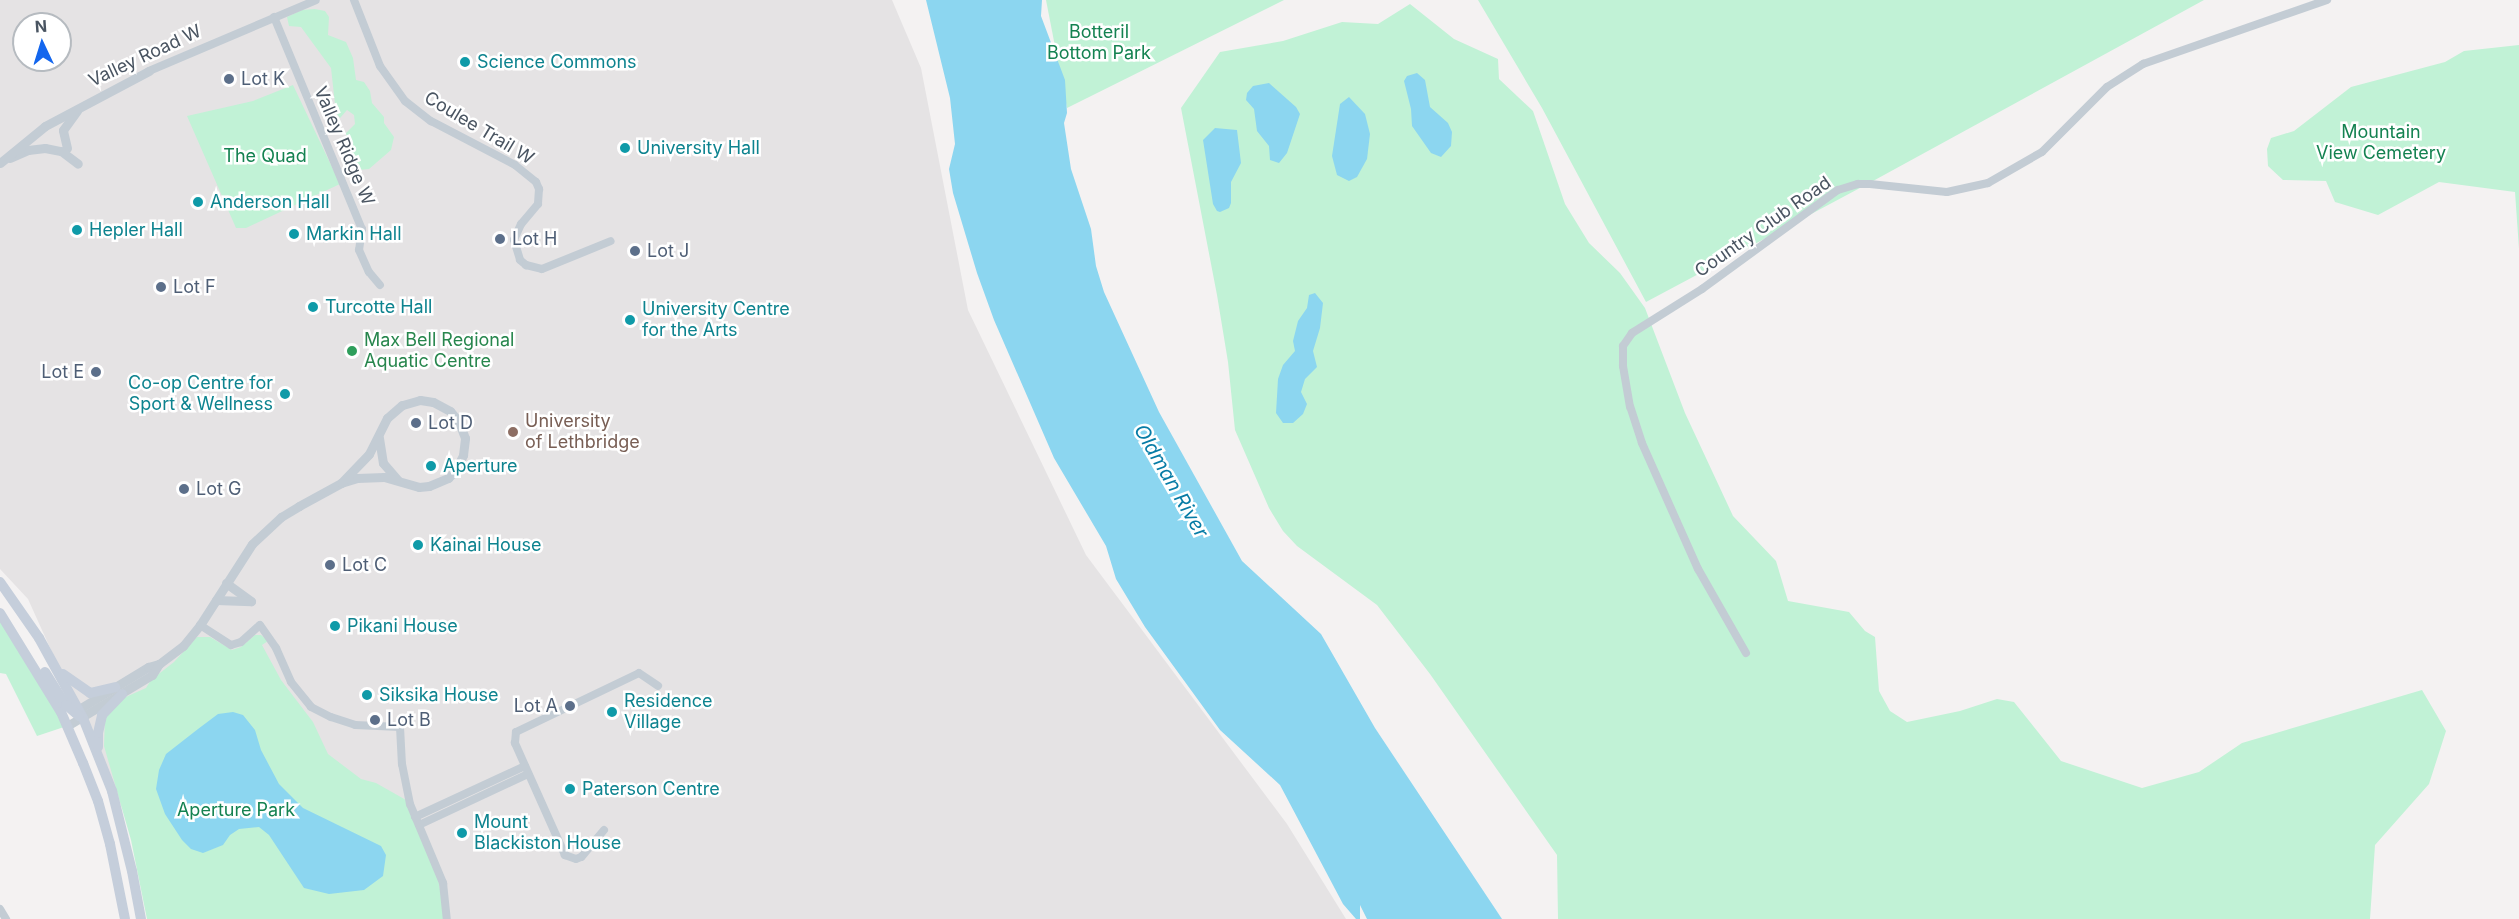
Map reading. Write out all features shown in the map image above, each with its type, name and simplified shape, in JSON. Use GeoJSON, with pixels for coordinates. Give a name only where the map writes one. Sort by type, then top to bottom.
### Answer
{"type":"FeatureCollection","features":[{"type":"Feature","properties":{"kind":"main road"},"geometry":{"type":"LineString","coordinates":[[0,582],[57,670],[99,757],[123,831],[141,919]]}},
{"type":"Feature","properties":{"kind":"main road"},"geometry":{"type":"LineString","coordinates":[[0,613],[65,722],[98,801],[127,919]]}},
{"type":"Feature","properties":{"kind":"main road"},"geometry":{"type":"LineString","coordinates":[[8,625],[79,713]]}},
{"type":"Feature","properties":{"kind":"main road"},"geometry":{"type":"LineString","coordinates":[[57,670],[90,693],[119,691]]}},
{"type":"Feature","properties":{"kind":"main road"},"geometry":{"type":"LineString","coordinates":[[99,757],[98,733],[102,715],[119,691]]}},
{"type":"Feature","properties":{"kind":"street","name":"Valley Road W"},"geometry":{"type":"LineString","coordinates":[[1,162],[45,126],[149,70],[316,0]]}},
{"type":"Feature","properties":{"kind":"street","name":"Coulee Trail W"},"geometry":{"type":"LineString","coordinates":[[354,0],[380,66],[405,101],[431,121],[515,165],[536,182],[539,189],[538,204],[521,224],[514,240],[520,260],[526,265],[542,269],[611,241]]}},
{"type":"Feature","properties":{"kind":"street","name":"Country Club Road"},"geometry":{"type":"LineString","coordinates":[[1746,653],[1698,569],[1642,443],[1630,407],[1623,366],[1623,346],[1632,333],[1702,289],[1838,190],[1858,184],[1870,184],[1947,192],[1988,183],[2050,147],[2107,87],[2143,64],[2327,0]]}},
{"type":"Feature","properties":{"kind":"street","name":"Valley Ridge W"},"geometry":{"type":"LineString","coordinates":[[274,17],[362,229],[359,250],[369,272],[380,285]]}},
{"type":"Feature","properties":{"kind":"street"},"geometry":{"type":"LineString","coordinates":[[67,148],[63,130],[83,104]]}},
{"type":"Feature","properties":{"kind":"street"},"geometry":{"type":"LineString","coordinates":[[1,162],[28,150],[45,148],[62,151],[78,164]]}},
{"type":"Feature","properties":{"kind":"street"},"geometry":{"type":"LineString","coordinates":[[65,722],[119,691],[148,667],[159,664],[183,646],[200,625],[242,558],[265,531],[299,506],[340,483],[361,463],[387,418],[395,409],[414,401],[433,402],[443,406],[459,422],[465,446],[455,471],[448,478],[429,486],[409,485],[370,476],[340,483]]}},
{"type":"Feature","properties":{"kind":"street"},"geometry":{"type":"LineString","coordinates":[[379,434],[379,453],[383,463],[398,480],[409,485]]}},
{"type":"Feature","properties":{"kind":"street"},"geometry":{"type":"LineString","coordinates":[[216,600],[251,601],[226,583]]}},
{"type":"Feature","properties":{"kind":"street"},"geometry":{"type":"LineString","coordinates":[[200,625],[231,645],[241,642],[260,625],[276,648],[291,682],[311,707],[349,724],[400,727],[405,784],[417,821],[443,883],[447,919]]}},
{"type":"Feature","properties":{"kind":"street"},"geometry":{"type":"LineString","coordinates":[[604,830],[581,856],[576,859],[565,855],[515,743],[516,732],[639,673],[658,686]]}},
{"type":"Feature","properties":{"kind":"street"},"geometry":{"type":"LineString","coordinates":[[417,821],[527,770]]}},
{"type":"Feature","properties":{"kind":"street"},"geometry":{"type":"LineString","coordinates":[[0,909],[6,919]]}},
{"type":"Feature","properties":{"kind":"shaded area","name":"University of Lethbridge"},"geometry":{"type":"Polygon","coordinates":[[[0,0],[892,0],[921,68],[968,310],[1086,555],[1287,824],[1346,919],[150,919],[129,823],[28,599],[0,569],[0,0]]]}},
{"type":"Feature","properties":{"kind":"green space","name":"Botteril Bottom Park"},"geometry":{"type":"Polygon","coordinates":[[[1046,0],[1284,0],[1067,108],[1046,0]]]}},
{"type":"Feature","properties":{"kind":"green space"},"geometry":{"type":"Polygon","coordinates":[[[1478,0],[2204,0],[1646,302],[1542,108],[1478,0]]]}},
{"type":"Feature","properties":{"kind":"green space"},"geometry":{"type":"Polygon","coordinates":[[[1410,4],[1454,39],[1498,59],[1499,79],[1533,111],[1565,204],[1589,243],[1620,273],[1645,308],[1685,413],[1733,516],[1776,561],[1788,601],[1849,612],[1865,631],[1875,637],[1879,691],[1890,711],[1907,722],[1960,711],[1997,699],[2014,702],[2061,761],[2142,788],[2199,772],[2242,743],[2422,690],[2446,731],[2429,784],[2375,845],[2370,919],[1558,919],[1557,855],[1430,674],[1377,605],[1297,546],[1283,531],[1269,508],[1235,430],[1228,362],[1217,295],[1181,108],[1220,52],[1283,41],[1342,22],[1378,24],[1410,4]]]}},
{"type":"Feature","properties":{"kind":"green space"},"geometry":{"type":"Polygon","coordinates":[[[302,10],[325,11],[329,17],[328,35],[346,42],[353,58],[356,80],[364,82],[370,91],[372,103],[384,117],[384,123],[394,137],[391,150],[369,169],[358,170],[350,165],[346,133],[355,124],[354,115],[347,110],[340,118],[336,113],[331,68],[301,27],[289,26],[287,17],[302,10]]]}},
{"type":"Feature","properties":{"kind":"green space","name":"Mountain View Cemetery"},"geometry":{"type":"Polygon","coordinates":[[[2519,45],[2519,249],[2515,192],[2439,182],[2378,215],[2335,202],[2326,181],[2283,180],[2268,166],[2267,149],[2271,138],[2294,131],[2351,87],[2445,62],[2464,51],[2519,45]]]}},
{"type":"Feature","properties":{"kind":"green space","name":"The Quad"},"geometry":{"type":"Polygon","coordinates":[[[293,85],[340,184],[246,228],[236,228],[187,116],[253,101],[293,85]]]}},
{"type":"Feature","properties":{"kind":"green space"},"geometry":{"type":"Polygon","coordinates":[[[0,614],[67,726],[37,736],[6,674],[0,673],[0,614]]]}},
{"type":"Feature","properties":{"kind":"green space","name":"Aperture Park"},"geometry":{"type":"Polygon","coordinates":[[[255,635],[261,635],[268,641],[262,645],[281,680],[313,722],[328,754],[361,779],[376,783],[406,800],[438,878],[445,919],[147,919],[131,840],[104,746],[105,718],[119,700],[146,688],[151,680],[174,662],[197,637],[210,637],[232,650],[241,647],[255,635]]]}},
{"type":"Feature","properties":{"kind":"water","name":"Oldman River"},"geometry":{"type":"Polygon","coordinates":[[[926,0],[1042,0],[1041,16],[1065,80],[1067,113],[1064,123],[1071,169],[1091,229],[1096,266],[1104,292],[1159,412],[1242,561],[1321,634],[1375,728],[1502,919],[1367,919],[1360,905],[1360,919],[1356,919],[1343,904],[1280,785],[1220,730],[1145,627],[1116,579],[1106,546],[1054,458],[994,320],[977,273],[953,193],[949,169],[955,144],[950,98],[926,0]]]}},
{"type":"Feature","properties":{"kind":"water"},"geometry":{"type":"Polygon","coordinates":[[[1417,73],[1425,80],[1430,107],[1448,123],[1452,132],[1451,146],[1441,157],[1431,153],[1412,126],[1411,109],[1404,81],[1407,76],[1417,73]]]}},
{"type":"Feature","properties":{"kind":"water"},"geometry":{"type":"Polygon","coordinates":[[[1269,83],[1296,107],[1300,114],[1287,153],[1279,163],[1270,160],[1269,146],[1257,131],[1254,109],[1246,100],[1247,93],[1253,86],[1269,83]]]}},
{"type":"Feature","properties":{"kind":"water"},"geometry":{"type":"Polygon","coordinates":[[[1349,97],[1365,114],[1370,134],[1367,159],[1357,177],[1349,181],[1337,175],[1332,156],[1340,104],[1349,97]]]}},
{"type":"Feature","properties":{"kind":"water"},"geometry":{"type":"Polygon","coordinates":[[[1215,128],[1237,130],[1241,163],[1231,182],[1229,208],[1220,212],[1213,204],[1203,140],[1215,128]]]}},
{"type":"Feature","properties":{"kind":"water"},"geometry":{"type":"Polygon","coordinates":[[[1315,293],[1323,303],[1320,328],[1313,351],[1317,367],[1305,379],[1301,392],[1307,404],[1303,414],[1293,423],[1283,423],[1276,413],[1278,379],[1283,365],[1295,351],[1293,341],[1298,321],[1307,308],[1309,295],[1315,293]]]}},
{"type":"Feature","properties":{"kind":"water"},"geometry":{"type":"Polygon","coordinates":[[[233,712],[243,715],[255,730],[261,750],[279,784],[303,808],[381,846],[386,855],[383,876],[364,890],[329,894],[304,888],[269,835],[259,827],[239,829],[230,835],[223,845],[203,853],[191,849],[182,840],[165,814],[156,789],[159,770],[166,754],[218,714],[233,712]]]}},
{"type":"Feature","properties":{"kind":"place","name":"Science Commons"},"geometry":{"type":"Point","coordinates":[465,62]}},
{"type":"Feature","properties":{"kind":"place","name":"Lot K"},"geometry":{"type":"Point","coordinates":[229,79]}},
{"type":"Feature","properties":{"kind":"place","name":"University Hall"},"geometry":{"type":"Point","coordinates":[625,148]}},
{"type":"Feature","properties":{"kind":"place","name":"Anderson Hall"},"geometry":{"type":"Point","coordinates":[198,202]}},
{"type":"Feature","properties":{"kind":"place","name":"Hepler Hall"},"geometry":{"type":"Point","coordinates":[77,230]}},
{"type":"Feature","properties":{"kind":"place","name":"Markin Hall"},"geometry":{"type":"Point","coordinates":[294,234]}},
{"type":"Feature","properties":{"kind":"place","name":"Lot H"},"geometry":{"type":"Point","coordinates":[500,239]}},
{"type":"Feature","properties":{"kind":"place","name":"Lot J"},"geometry":{"type":"Point","coordinates":[635,251]}},
{"type":"Feature","properties":{"kind":"place","name":"Lot F"},"geometry":{"type":"Point","coordinates":[161,287]}},
{"type":"Feature","properties":{"kind":"place","name":"Turcotte Hall"},"geometry":{"type":"Point","coordinates":[313,307]}},
{"type":"Feature","properties":{"kind":"place","name":"University Centre for the Arts"},"geometry":{"type":"Point","coordinates":[630,320]}},
{"type":"Feature","properties":{"kind":"place","name":"Max Bell Regional Aquatic Centre"},"geometry":{"type":"Point","coordinates":[352,351]}},
{"type":"Feature","properties":{"kind":"place","name":"Lot E"},"geometry":{"type":"Point","coordinates":[96,372]}},
{"type":"Feature","properties":{"kind":"place","name":"Co-op Centre for Sport & Wellness"},"geometry":{"type":"Point","coordinates":[285,394]}},
{"type":"Feature","properties":{"kind":"place","name":"Lot D"},"geometry":{"type":"Point","coordinates":[416,423]}},
{"type":"Feature","properties":{"kind":"place","name":"University of Lethbridge"},"geometry":{"type":"Point","coordinates":[513,432]}},
{"type":"Feature","properties":{"kind":"place","name":"Aperture"},"geometry":{"type":"Point","coordinates":[431,466]}},
{"type":"Feature","properties":{"kind":"place","name":"Lot G"},"geometry":{"type":"Point","coordinates":[184,489]}},
{"type":"Feature","properties":{"kind":"place","name":"Kainai House"},"geometry":{"type":"Point","coordinates":[418,545]}},
{"type":"Feature","properties":{"kind":"place","name":"Lot C"},"geometry":{"type":"Point","coordinates":[330,565]}},
{"type":"Feature","properties":{"kind":"place","name":"Pikani House"},"geometry":{"type":"Point","coordinates":[335,626]}},
{"type":"Feature","properties":{"kind":"place","name":"Siksika House"},"geometry":{"type":"Point","coordinates":[367,695]}},
{"type":"Feature","properties":{"kind":"place","name":"Lot A"},"geometry":{"type":"Point","coordinates":[570,706]}},
{"type":"Feature","properties":{"kind":"place","name":"Residence Village"},"geometry":{"type":"Point","coordinates":[612,712]}},
{"type":"Feature","properties":{"kind":"place","name":"Lot B"},"geometry":{"type":"Point","coordinates":[375,720]}},
{"type":"Feature","properties":{"kind":"place","name":"Paterson Centre"},"geometry":{"type":"Point","coordinates":[570,789]}},
{"type":"Feature","properties":{"kind":"place","name":"Mount Blackiston House"},"geometry":{"type":"Point","coordinates":[462,833]}}]}
